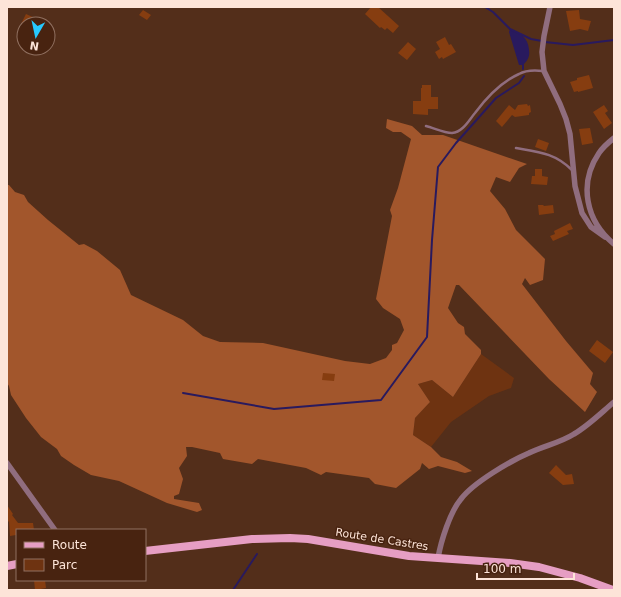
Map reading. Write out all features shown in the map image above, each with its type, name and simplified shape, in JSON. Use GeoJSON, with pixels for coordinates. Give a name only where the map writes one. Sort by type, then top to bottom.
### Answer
{"type":"FeatureCollection","features":[{"type":"Feature","properties":{"kind":"main road","name":"Route de Castres"},"geometry":{"type":"LineString","coordinates":[[146,551],[252,539],[290,538],[327,541],[410,556],[510,563],[539,567],[580,578],[613,590]]}},
{"type":"Feature","properties":{"kind":"street"},"geometry":{"type":"LineString","coordinates":[[550,7],[542,52],[544,71],[566,119],[573,153],[575,186],[582,213],[591,227],[614,244]]}},
{"type":"Feature","properties":{"kind":"street"},"geometry":{"type":"LineString","coordinates":[[605,236],[595,222],[589,207],[587,198],[587,184],[597,156],[605,145],[614,138]]}},
{"type":"Feature","properties":{"kind":"street"},"geometry":{"type":"LineString","coordinates":[[438,558],[446,530],[455,508],[460,499],[470,489],[488,476],[529,453],[573,435],[614,402]]}},
{"type":"Feature","properties":{"kind":"street"},"geometry":{"type":"LineString","coordinates":[[7,463],[54,529]]}},
{"type":"Feature","properties":{"kind":"lane"},"geometry":{"type":"LineString","coordinates":[[426,126],[445,132],[457,132],[466,125],[475,112],[492,93],[506,82],[520,73],[532,70],[544,71]]}},
{"type":"Feature","properties":{"kind":"lane"},"geometry":{"type":"LineString","coordinates":[[516,148],[554,157],[574,172]]}},
{"type":"Feature","properties":{"kind":"green space"},"geometry":{"type":"Polygon","coordinates":[[[481,354],[514,378],[511,388],[489,396],[451,422],[431,447],[413,435],[415,418],[430,402],[418,384],[432,380],[453,397],[481,354]]]}},
{"type":"Feature","properties":{"kind":"shaded area"},"geometry":{"type":"Polygon","coordinates":[[[510,29],[521,34],[527,42],[529,56],[523,65],[519,65],[509,32],[510,29]]]}},
{"type":"Feature","properties":{"kind":"shaded area"},"geometry":{"type":"Polygon","coordinates":[[[387,119],[412,126],[422,135],[443,135],[527,164],[519,168],[510,182],[496,177],[490,191],[505,209],[516,230],[545,259],[543,280],[530,285],[525,278],[522,284],[593,373],[590,384],[597,392],[585,412],[549,379],[459,285],[456,285],[448,308],[458,323],[464,327],[465,334],[481,350],[481,354],[453,397],[432,380],[418,384],[430,402],[415,418],[413,435],[431,447],[441,457],[457,462],[472,471],[465,473],[438,466],[429,469],[422,463],[420,469],[396,488],[375,484],[369,478],[326,472],[321,475],[306,468],[258,459],[252,464],[223,459],[220,453],[186,447],[187,456],[179,468],[183,479],[179,494],[174,496],[174,499],[199,503],[202,510],[197,512],[167,503],[119,481],[91,475],[61,456],[57,449],[41,437],[11,395],[7,383],[7,185],[9,185],[15,192],[24,195],[28,202],[79,245],[84,244],[97,251],[120,270],[131,295],[183,320],[203,336],[220,342],[263,343],[345,361],[370,364],[386,358],[392,350],[392,345],[397,343],[404,330],[400,319],[383,308],[376,299],[392,216],[390,210],[398,188],[411,139],[401,132],[393,132],[386,128],[387,119]]]}},
{"type":"Feature","properties":{"kind":"building"},"geometry":{"type":"Polygon","coordinates":[[[371,7],[378,7],[399,26],[393,33],[387,28],[385,30],[381,27],[380,28],[365,14],[371,7]]]}},
{"type":"Feature","properties":{"kind":"building"},"geometry":{"type":"Polygon","coordinates":[[[143,10],[151,15],[147,20],[139,15],[143,10]]]}},
{"type":"Feature","properties":{"kind":"building"},"geometry":{"type":"Polygon","coordinates":[[[579,10],[580,19],[591,21],[588,31],[580,29],[570,31],[566,11],[579,10]]]}},
{"type":"Feature","properties":{"kind":"building"},"geometry":{"type":"Polygon","coordinates":[[[445,37],[449,45],[451,44],[456,52],[443,59],[442,57],[439,59],[435,52],[440,49],[436,42],[445,37]]]}},
{"type":"Feature","properties":{"kind":"building"},"geometry":{"type":"Polygon","coordinates":[[[408,42],[416,49],[407,60],[398,53],[408,42]]]}},
{"type":"Feature","properties":{"kind":"building"},"geometry":{"type":"Polygon","coordinates":[[[589,75],[593,88],[574,92],[570,82],[577,80],[577,78],[589,75]]]}},
{"type":"Feature","properties":{"kind":"building"},"geometry":{"type":"Polygon","coordinates":[[[422,85],[431,85],[431,97],[438,97],[438,109],[428,109],[428,115],[413,114],[413,101],[421,101],[422,85]]]}},
{"type":"Feature","properties":{"kind":"building"},"geometry":{"type":"Polygon","coordinates":[[[527,104],[528,106],[530,105],[531,112],[529,115],[515,117],[512,115],[502,127],[496,121],[509,105],[515,110],[518,105],[527,104]]]}},
{"type":"Feature","properties":{"kind":"building"},"geometry":{"type":"Polygon","coordinates":[[[604,105],[608,111],[605,113],[612,123],[604,129],[593,112],[604,105]]]}},
{"type":"Feature","properties":{"kind":"building"},"geometry":{"type":"Polygon","coordinates":[[[590,128],[593,143],[582,145],[579,129],[590,128]]]}},
{"type":"Feature","properties":{"kind":"building"},"geometry":{"type":"Polygon","coordinates":[[[538,139],[549,143],[546,151],[535,147],[538,139]]]}},
{"type":"Feature","properties":{"kind":"building"},"geometry":{"type":"Polygon","coordinates":[[[535,169],[542,169],[542,176],[548,177],[547,185],[531,184],[532,176],[535,176],[535,169]]]}},
{"type":"Feature","properties":{"kind":"building"},"geometry":{"type":"Polygon","coordinates":[[[538,205],[553,205],[554,213],[539,215],[538,205]]]}},
{"type":"Feature","properties":{"kind":"building"},"geometry":{"type":"Polygon","coordinates":[[[570,223],[573,229],[567,231],[569,234],[553,241],[550,236],[555,234],[554,231],[570,223]]]}},
{"type":"Feature","properties":{"kind":"building"},"geometry":{"type":"Polygon","coordinates":[[[597,340],[613,352],[605,363],[589,351],[597,340]]]}},
{"type":"Feature","properties":{"kind":"building"},"geometry":{"type":"Polygon","coordinates":[[[323,373],[335,374],[334,381],[322,380],[323,373]]]}},
{"type":"Feature","properties":{"kind":"building"},"geometry":{"type":"Polygon","coordinates":[[[556,465],[566,475],[572,474],[574,484],[563,485],[549,473],[556,465]]]}},
{"type":"Feature","properties":{"kind":"building"},"geometry":{"type":"Polygon","coordinates":[[[7,505],[18,523],[33,523],[34,529],[16,529],[16,535],[10,536],[9,521],[7,523],[7,505]]]}},
{"type":"Feature","properties":{"kind":"building"},"geometry":{"type":"Polygon","coordinates":[[[34,581],[45,581],[46,588],[35,590],[34,581]]]}},
{"type":"Feature","properties":{"kind":"waterway"},"geometry":{"type":"LineString","coordinates":[[485,7],[493,12],[510,29],[531,39],[542,41]]}},
{"type":"Feature","properties":{"kind":"waterway"},"geometry":{"type":"LineString","coordinates":[[545,42],[573,45],[614,40]]}},
{"type":"Feature","properties":{"kind":"waterway"},"geometry":{"type":"LineString","coordinates":[[183,393],[274,409],[381,400],[427,337],[432,240],[438,167],[456,143],[496,98],[519,83],[524,76]]}},
{"type":"Feature","properties":{"kind":"waterway"},"geometry":{"type":"LineString","coordinates":[[233,590],[257,554]]}}]}
